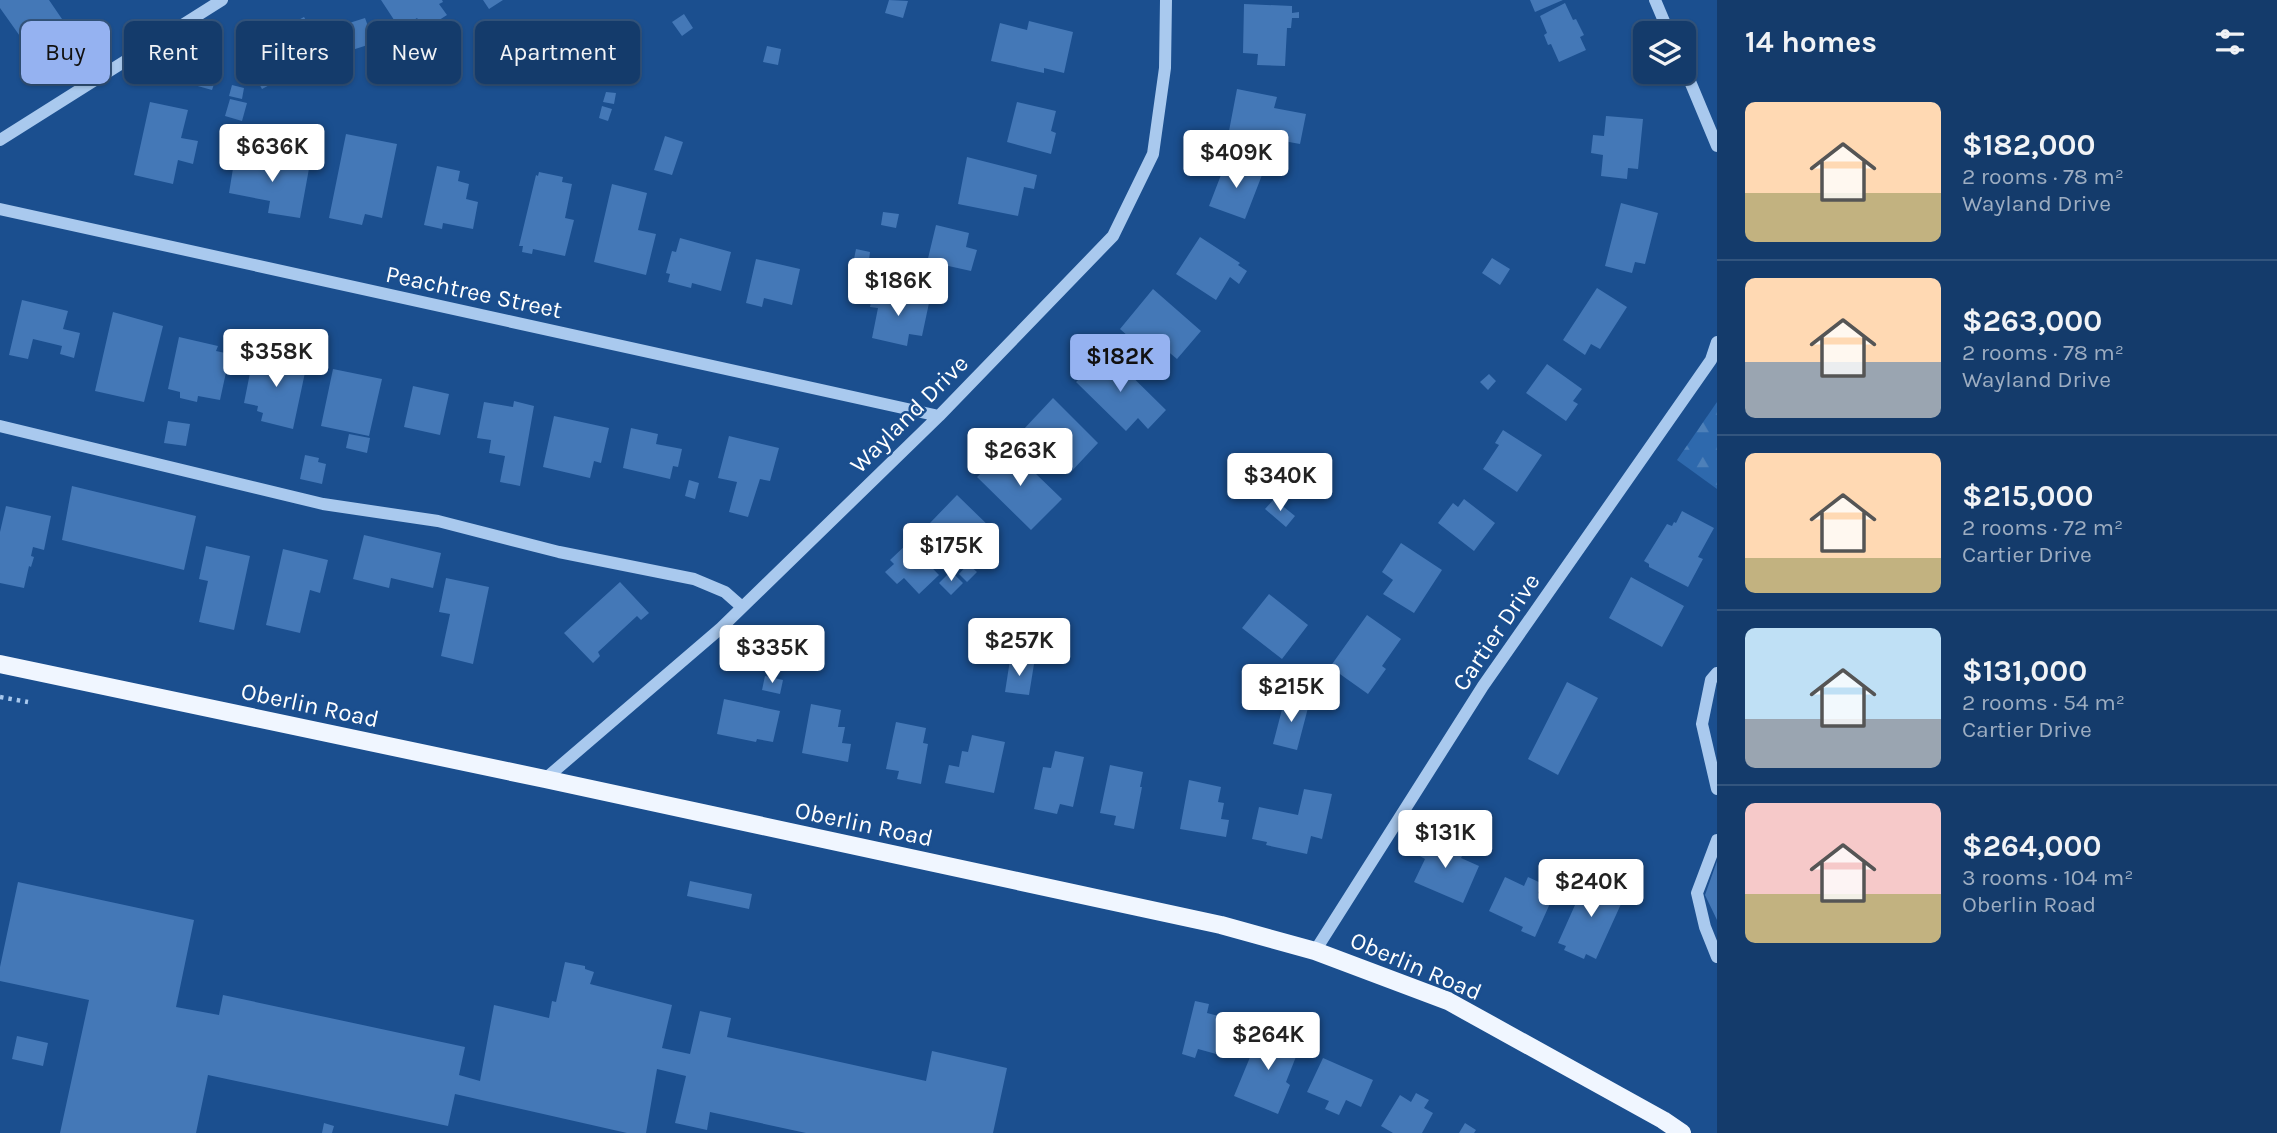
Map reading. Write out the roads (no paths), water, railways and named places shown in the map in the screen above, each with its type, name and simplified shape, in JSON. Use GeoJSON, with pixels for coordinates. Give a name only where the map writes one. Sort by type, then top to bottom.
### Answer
{"type":"FeatureCollection","features":[{"type":"Feature","properties":{"kind":"main road","name":"Oberlin Road"},"geometry":{"type":"LineString","coordinates":[[0,664],[1209,923],[1315,951],[1448,1001],[1538,1049],[1682,1133]]}},
{"type":"Feature","properties":{"kind":"street"},"geometry":{"type":"LineString","coordinates":[[0,140],[222,0]]}},
{"type":"Feature","properties":{"kind":"street","name":"Wayland Drive"},"geometry":{"type":"LineString","coordinates":[[545,779],[721,628],[939,416],[1113,236],[1153,154],[1165,68],[1166,0]]}},
{"type":"Feature","properties":{"kind":"street"},"geometry":{"type":"LineString","coordinates":[[1655,0],[1664,21]]}},
{"type":"Feature","properties":{"kind":"street"},"geometry":{"type":"LineString","coordinates":[[1691,84],[1717,146]]}},
{"type":"Feature","properties":{"kind":"street","name":"Peachtree Street"},"geometry":{"type":"LineString","coordinates":[[0,209],[939,416]]}},
{"type":"Feature","properties":{"kind":"street","name":"Cartier Drive"},"geometry":{"type":"LineString","coordinates":[[1315,951],[1483,686],[1711,360],[1717,342]]}},
{"type":"Feature","properties":{"kind":"street"},"geometry":{"type":"LineString","coordinates":[[0,426],[323,504],[438,521],[559,552],[694,579],[725,592],[742,607]]}},
{"type":"Feature","properties":{"kind":"street"},"geometry":{"type":"LineString","coordinates":[[1717,673],[1711,680],[1702,724],[1717,789]]}},
{"type":"Feature","properties":{"kind":"street"},"geometry":{"type":"LineString","coordinates":[[1717,840],[1697,893],[1705,928],[1717,957]]}}]}
